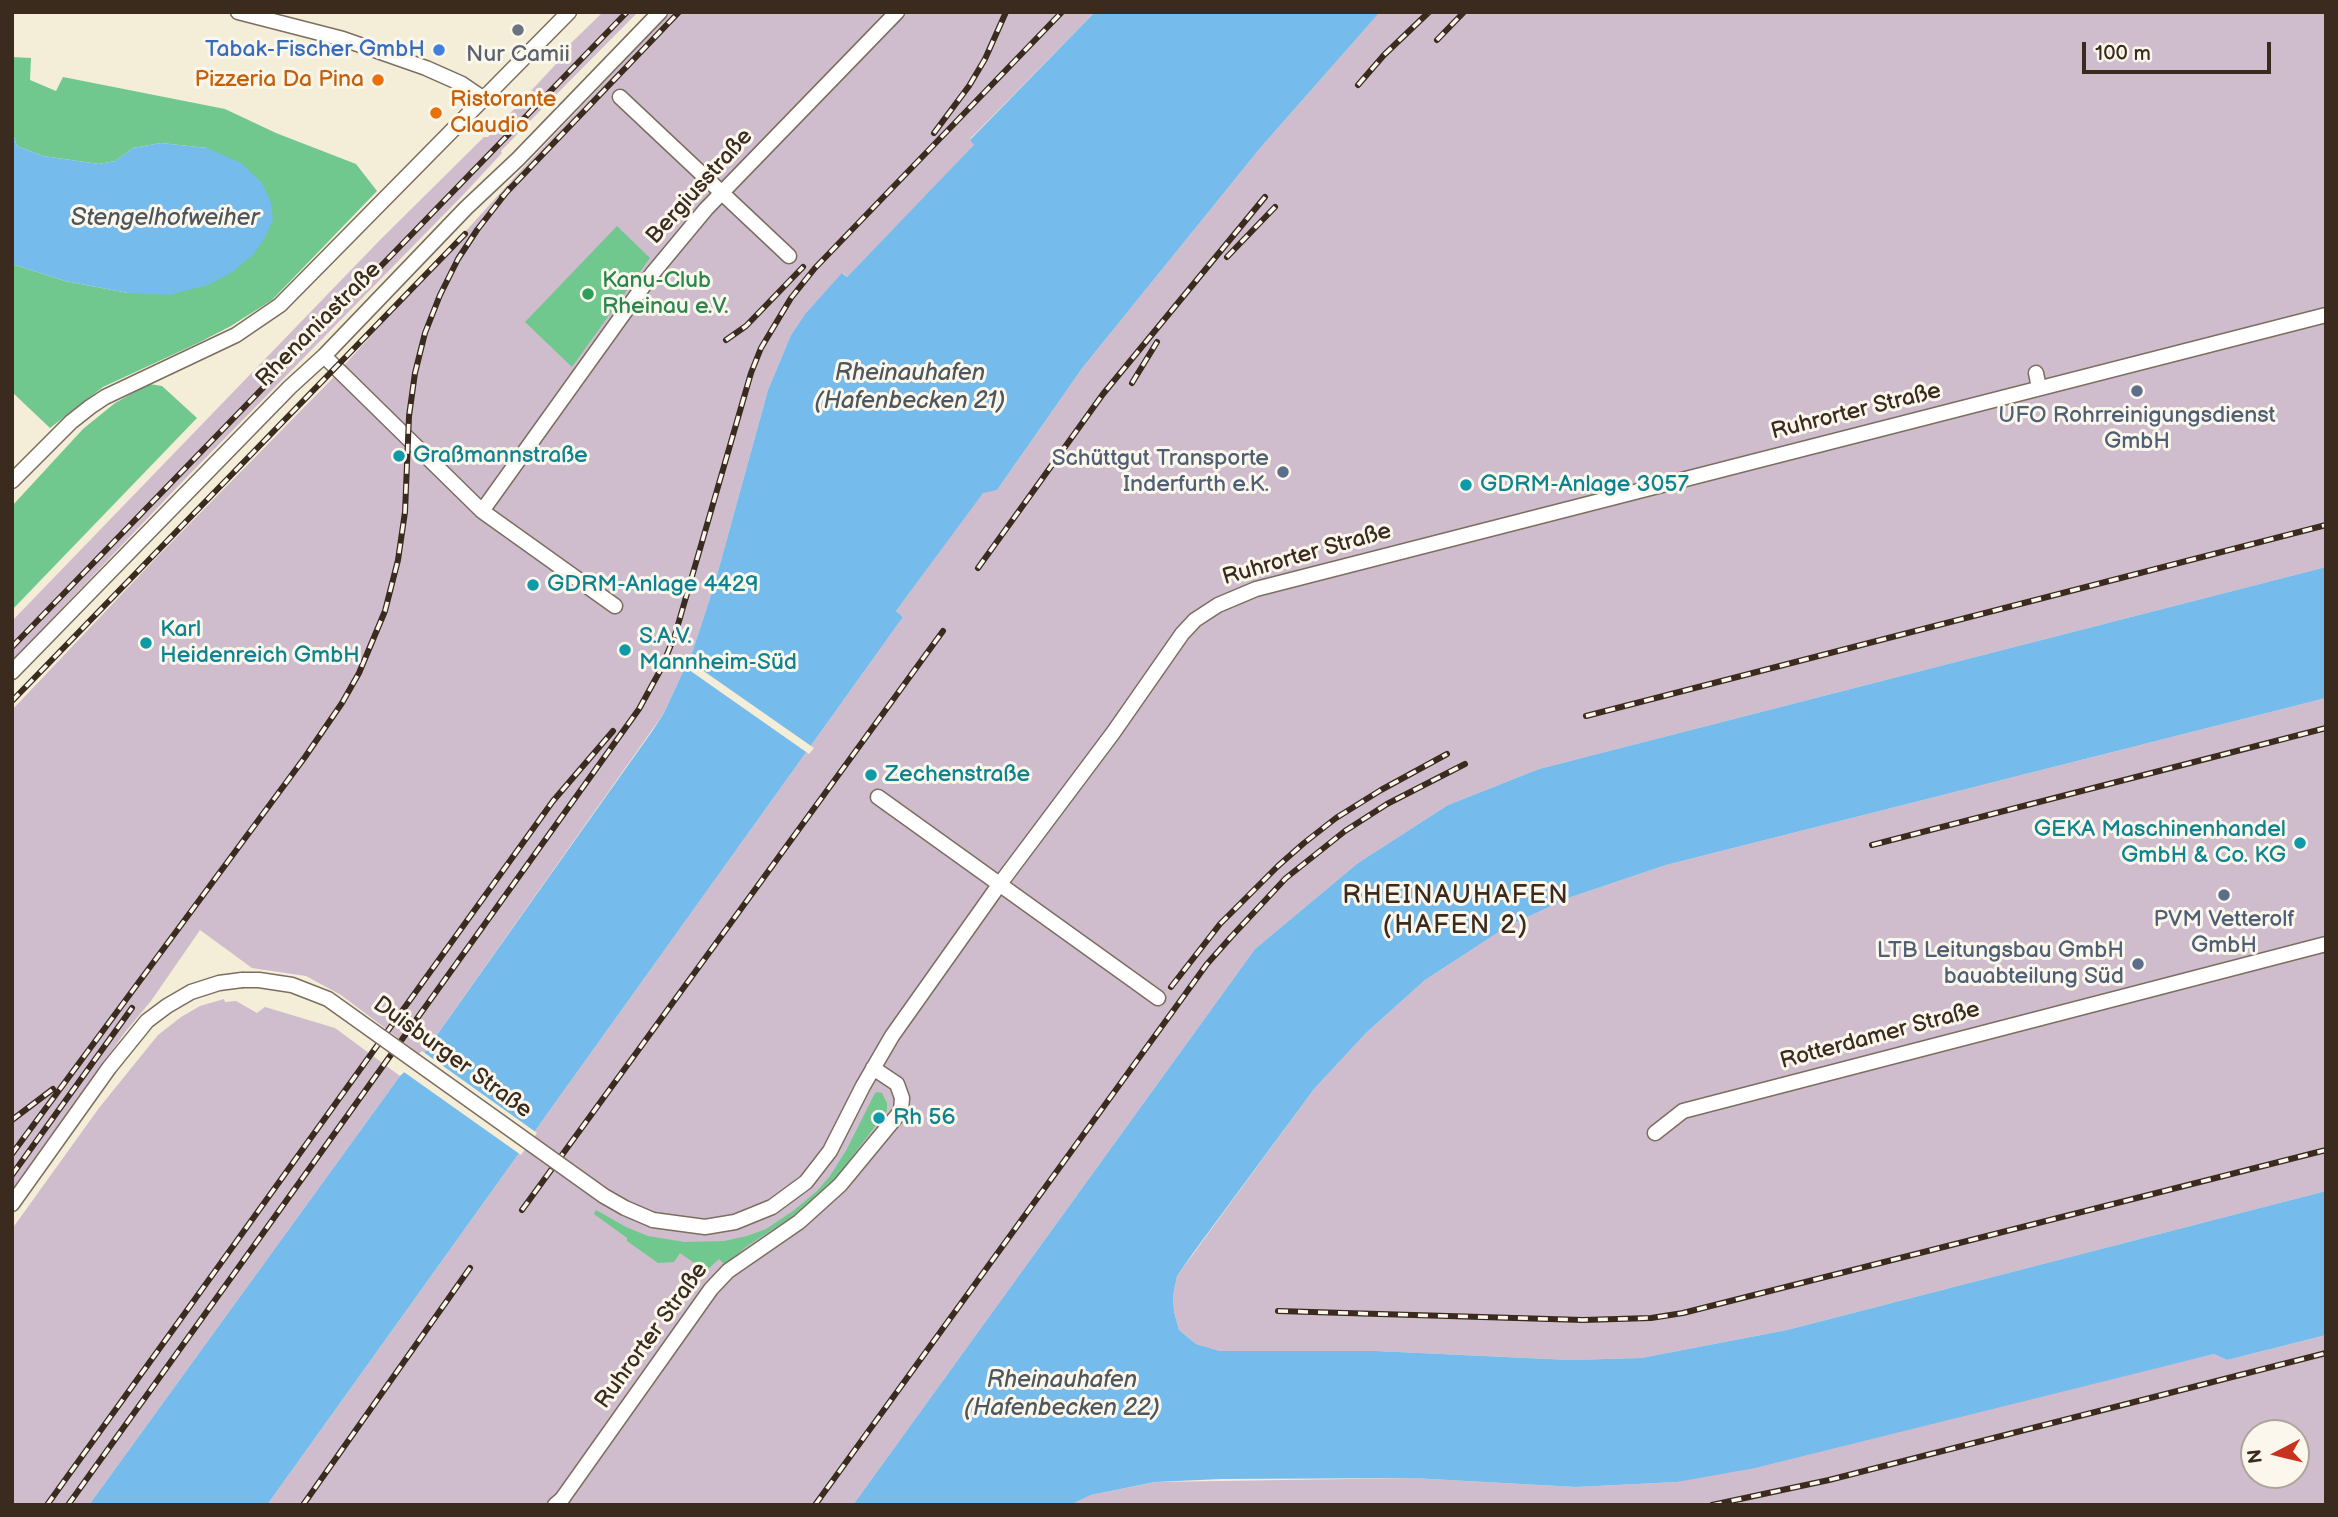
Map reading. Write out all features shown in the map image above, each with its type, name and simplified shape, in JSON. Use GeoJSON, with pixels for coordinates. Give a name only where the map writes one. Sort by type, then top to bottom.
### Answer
{"type":"FeatureCollection","features":[{"type":"Feature","properties":{"kind":"street"},"geometry":{"type":"LineString","coordinates":[[238,12],[343,39],[426,68],[462,84],[484,99]]}},
{"type":"Feature","properties":{"kind":"street"},"geometry":{"type":"LineString","coordinates":[[12,481],[71,422],[105,397],[236,335],[280,305],[569,12]]}},
{"type":"Feature","properties":{"kind":"street","name":"Rhenaniastraße"},"geometry":{"type":"LineString","coordinates":[[12,672],[660,12]]}},
{"type":"Feature","properties":{"kind":"street","name":"Bergiusstraße"},"geometry":{"type":"LineString","coordinates":[[482,511],[652,274],[723,192],[897,12]]}},
{"type":"Feature","properties":{"kind":"street"},"geometry":{"type":"LineString","coordinates":[[620,97],[789,256]]}},
{"type":"Feature","properties":{"kind":"street","name":"Ruhrorter Straße"},"geometry":{"type":"LineString","coordinates":[[560,1503],[711,1289],[728,1271],[799,1222],[840,1185],[901,1111],[902,1098],[897,1084],[873,1068],[892,1036],[1182,634],[1206,612],[1233,597],[1256,589],[2038,381],[2326,315]]}},
{"type":"Feature","properties":{"kind":"street"},"geometry":{"type":"LineString","coordinates":[[324,356],[482,511],[615,606]]}},
{"type":"Feature","properties":{"kind":"street"},"geometry":{"type":"LineString","coordinates":[[878,797],[1158,998]]}},
{"type":"Feature","properties":{"kind":"street","name":"Rotterdamer Straße"},"geometry":{"type":"LineString","coordinates":[[1656,1133],[1683,1111],[2326,944]]}},
{"type":"Feature","properties":{"kind":"street","name":"Duisburger Straße"},"geometry":{"type":"LineString","coordinates":[[12,1204],[109,1068],[147,1021],[191,992],[219,983],[267,980],[292,985],[328,999],[604,1196],[653,1220],[690,1226],[719,1225],[751,1217],[787,1198],[806,1182],[830,1151],[873,1068]]}},
{"type":"Feature","properties":{"kind":"shaded area"},"geometry":{"type":"Polygon","coordinates":[[[603,12],[638,12],[501,151],[463,195],[185,479],[12,661],[12,621],[380,240],[484,137],[488,137],[570,49],[568,46],[603,12]]]}},
{"type":"Feature","properties":{"kind":"shaded area"},"geometry":{"type":"Polygon","coordinates":[[[671,12],[1095,12],[970,139],[975,145],[847,277],[843,273],[805,314],[791,335],[768,390],[714,586],[693,650],[664,713],[422,1056],[341,995],[306,976],[252,968],[200,930],[12,1190],[12,710],[329,382],[522,169],[671,12]]]}},
{"type":"Feature","properties":{"kind":"shaded area"},"geometry":{"type":"Polygon","coordinates":[[[1380,12],[2326,12],[2326,567],[1539,769],[1448,805],[1358,863],[1255,949],[853,1505],[267,1505],[903,617],[896,611],[983,492],[997,490],[1083,367],[1261,147],[1380,12]]]}},
{"type":"Feature","properties":{"kind":"shaded area"},"geometry":{"type":"Polygon","coordinates":[[[2326,698],[2326,1191],[1787,1330],[1641,1358],[1570,1360],[1376,1351],[1220,1351],[1196,1344],[1179,1330],[1173,1296],[1177,1276],[1314,1089],[1366,1033],[1425,980],[1508,926],[1571,897],[1666,865],[2326,698]]]}},
{"type":"Feature","properties":{"kind":"shaded area"},"geometry":{"type":"Polygon","coordinates":[[[224,999],[225,1002],[236,1001],[257,1013],[265,1007],[335,1028],[400,1076],[89,1505],[12,1505],[12,1229],[99,1108],[158,1035],[200,1006],[224,999]]]}},
{"type":"Feature","properties":{"kind":"shaded area"},"geometry":{"type":"Polygon","coordinates":[[[2326,1335],[2326,1505],[1070,1505],[1091,1495],[1156,1482],[1412,1478],[1576,1487],[1677,1482],[2214,1354],[2227,1360],[2326,1335]]]}},
{"type":"Feature","properties":{"kind":"green space"},"geometry":{"type":"Polygon","coordinates":[[[12,57],[31,58],[30,80],[56,91],[63,77],[225,109],[276,133],[356,164],[377,191],[272,300],[198,343],[103,387],[50,428],[12,392],[12,264],[65,281],[128,293],[207,148],[161,143],[133,148],[115,161],[99,164],[43,156],[17,146],[12,131],[12,57]]]}},
{"type":"Feature","properties":{"kind":"green space","name":"Kanu-Club Rheinau e.V."},"geometry":{"type":"Polygon","coordinates":[[[617,226],[650,258],[572,367],[525,322],[617,226]]]}},
{"type":"Feature","properties":{"kind":"green space"},"geometry":{"type":"Polygon","coordinates":[[[149,384],[162,386],[197,418],[12,610],[12,506],[83,429],[115,403],[149,384]]]}},
{"type":"Feature","properties":{"kind":"green space"},"geometry":{"type":"Polygon","coordinates":[[[875,1093],[882,1093],[887,1103],[884,1117],[878,1115],[876,1119],[879,1121],[833,1182],[803,1210],[747,1246],[725,1265],[719,1259],[706,1271],[680,1253],[674,1262],[658,1263],[594,1214],[596,1210],[648,1236],[685,1242],[724,1241],[766,1229],[793,1211],[830,1176],[875,1093]]]}},
{"type":"Feature","properties":{"kind":"water","name":"Rheinauhafen (Hafenbecken 21)"},"geometry":{"type":"Polygon","coordinates":[[[1095,12],[1380,12],[1261,147],[1083,367],[997,490],[983,493],[896,611],[903,617],[267,1505],[89,1505],[400,1076],[422,1056],[664,713],[693,650],[714,586],[768,390],[791,335],[805,314],[842,273],[847,277],[974,145],[970,140],[1095,12]]]}},
{"type":"Feature","properties":{"kind":"water","name":"Stengelhofweiher"},"geometry":{"type":"Polygon","coordinates":[[[12,131],[17,146],[43,156],[99,164],[115,161],[133,148],[161,143],[207,148],[241,163],[262,183],[271,203],[273,220],[253,255],[231,273],[208,285],[169,295],[128,293],[65,281],[12,264],[12,131]]]}},
{"type":"Feature","properties":{"kind":"water","name":"Rheinauhafen (Hafenbecken 22)"},"geometry":{"type":"Polygon","coordinates":[[[2326,567],[2326,698],[1666,865],[1571,897],[1508,926],[1425,980],[1366,1033],[1314,1089],[1177,1276],[1173,1296],[1179,1330],[1196,1344],[1220,1351],[1376,1351],[1570,1360],[1641,1358],[1787,1330],[2326,1191],[2326,1335],[2227,1360],[2214,1354],[1755,1468],[1677,1482],[1576,1487],[1412,1478],[1221,1479],[1155,1482],[1091,1495],[1070,1505],[853,1505],[1255,949],[1358,863],[1448,805],[1539,769],[2326,567]]]}},
{"type":"Feature","properties":{"kind":"pier"},"geometry":{"type":"Polygon","coordinates":[[[685,658],[814,748],[809,754],[682,665],[685,658]]]}},
{"type":"Feature","properties":{"kind":"pier"},"geometry":{"type":"Polygon","coordinates":[[[422,1051],[537,1133],[521,1155],[401,1070],[422,1051]]]}},
{"type":"Feature","properties":{"kind":"railway"},"geometry":{"type":"LineString","coordinates":[[12,647],[627,12]]}},
{"type":"Feature","properties":{"kind":"railway"},"geometry":{"type":"LineString","coordinates":[[502,197],[679,12]]}},
{"type":"Feature","properties":{"kind":"railway"},"geometry":{"type":"LineString","coordinates":[[934,133],[969,86],[985,59],[1006,12]]}},
{"type":"Feature","properties":{"kind":"railway"},"geometry":{"type":"LineString","coordinates":[[68,1505],[639,709],[661,669],[675,635],[751,373],[761,348],[791,298],[815,268],[1062,12]]}},
{"type":"Feature","properties":{"kind":"railway"},"geometry":{"type":"LineString","coordinates":[[1358,85],[1384,55],[1429,12]]}},
{"type":"Feature","properties":{"kind":"railway"},"geometry":{"type":"LineString","coordinates":[[1437,40],[1464,12]]}},
{"type":"Feature","properties":{"kind":"railway"},"geometry":{"type":"LineString","coordinates":[[12,1154],[305,757],[359,673],[385,611],[398,560],[405,512],[409,416],[415,373],[425,333],[458,259],[509,189]]}},
{"type":"Feature","properties":{"kind":"railway"},"geometry":{"type":"LineString","coordinates":[[978,568],[1103,394],[1265,197]]}},
{"type":"Feature","properties":{"kind":"railway"},"geometry":{"type":"LineString","coordinates":[[1227,257],[1275,207]]}},
{"type":"Feature","properties":{"kind":"railway"},"geometry":{"type":"LineString","coordinates":[[12,701],[465,234]]}},
{"type":"Feature","properties":{"kind":"railway"},"geometry":{"type":"LineString","coordinates":[[726,340],[746,326],[803,267]]}},
{"type":"Feature","properties":{"kind":"railway"},"geometry":{"type":"LineString","coordinates":[[1132,383],[1157,342]]}},
{"type":"Feature","properties":{"kind":"railway"},"geometry":{"type":"LineString","coordinates":[[1586,716],[2326,525]]}},
{"type":"Feature","properties":{"kind":"railway"},"geometry":{"type":"LineString","coordinates":[[522,1210],[943,631]]}},
{"type":"Feature","properties":{"kind":"railway"},"geometry":{"type":"LineString","coordinates":[[1872,845],[2326,728]]}},
{"type":"Feature","properties":{"kind":"railway"},"geometry":{"type":"LineString","coordinates":[[47,1505],[553,801],[613,731]]}},
{"type":"Feature","properties":{"kind":"railway"},"geometry":{"type":"LineString","coordinates":[[1171,987],[1220,924],[1304,843],[1336,818],[1447,754]]}},
{"type":"Feature","properties":{"kind":"railway"},"geometry":{"type":"LineString","coordinates":[[815,1505],[1207,964],[1286,878],[1345,831],[1387,804],[1465,764]]}},
{"type":"Feature","properties":{"kind":"railway"},"geometry":{"type":"LineString","coordinates":[[12,1175],[132,1008]]}},
{"type":"Feature","properties":{"kind":"railway"},"geometry":{"type":"LineString","coordinates":[[12,1120],[53,1089]]}},
{"type":"Feature","properties":{"kind":"railway"},"geometry":{"type":"LineString","coordinates":[[1278,1311],[1583,1320],[1651,1318],[1683,1313],[2326,1150]]}},
{"type":"Feature","properties":{"kind":"railway"},"geometry":{"type":"LineString","coordinates":[[303,1505],[470,1268]]}},
{"type":"Feature","properties":{"kind":"railway"},"geometry":{"type":"LineString","coordinates":[[1712,1505],[1829,1480],[2326,1353]]}},
{"type":"Feature","properties":{"kind":"place","name":"Nur Camii"},"geometry":{"type":"Point","coordinates":[518,30]}},
{"type":"Feature","properties":{"kind":"place","name":"Tabak-Fischer GmbH"},"geometry":{"type":"Point","coordinates":[439,50]}},
{"type":"Feature","properties":{"kind":"place","name":"Pizzeria Da Pina"},"geometry":{"type":"Point","coordinates":[378,80]}},
{"type":"Feature","properties":{"kind":"place","name":"Ristorante Claudio"},"geometry":{"type":"Point","coordinates":[436,113]}},
{"type":"Feature","properties":{"kind":"place","name":"Kanu-Club Rheinau e.V."},"geometry":{"type":"Point","coordinates":[588,294]}},
{"type":"Feature","properties":{"kind":"place","name":"UFO Rohrreinigungsdienst GmbH"},"geometry":{"type":"Point","coordinates":[2137,391]}},
{"type":"Feature","properties":{"kind":"place","name":"Graßmannstraße"},"geometry":{"type":"Point","coordinates":[399,456]}},
{"type":"Feature","properties":{"kind":"place","name":"Schüttgut Transporte Inderfurth e.K."},"geometry":{"type":"Point","coordinates":[1283,472]}},
{"type":"Feature","properties":{"kind":"place","name":"GDRM-Anlage 3057"},"geometry":{"type":"Point","coordinates":[1466,485]}},
{"type":"Feature","properties":{"kind":"place","name":"GDRM-Anlage 4429"},"geometry":{"type":"Point","coordinates":[533,585]}},
{"type":"Feature","properties":{"kind":"place","name":"Karl Heidenreich GmbH"},"geometry":{"type":"Point","coordinates":[146,643]}},
{"type":"Feature","properties":{"kind":"place","name":"S.A.V. Mannheim-Süd"},"geometry":{"type":"Point","coordinates":[625,650]}},
{"type":"Feature","properties":{"kind":"place","name":"Zechenstraße"},"geometry":{"type":"Point","coordinates":[871,775]}},
{"type":"Feature","properties":{"kind":"place","name":"GEKA Maschinenhandel GmbH & Co. KG"},"geometry":{"type":"Point","coordinates":[2300,843]}},
{"type":"Feature","properties":{"kind":"place","name":"PVM Vetterolf GmbH"},"geometry":{"type":"Point","coordinates":[2224,895]}},
{"type":"Feature","properties":{"kind":"place","name":"LTB Leitungsbau GmbH bauabteilung Süd"},"geometry":{"type":"Point","coordinates":[2138,964]}},
{"type":"Feature","properties":{"kind":"place","name":"Rh 56"},"geometry":{"type":"Point","coordinates":[879,1118]}},
{"type":"Feature","properties":{"kind":"district","name":"RHEINAUHAFEN (HAFEN 2)"},"geometry":{"type":"Point","coordinates":[1456,911]}}]}
